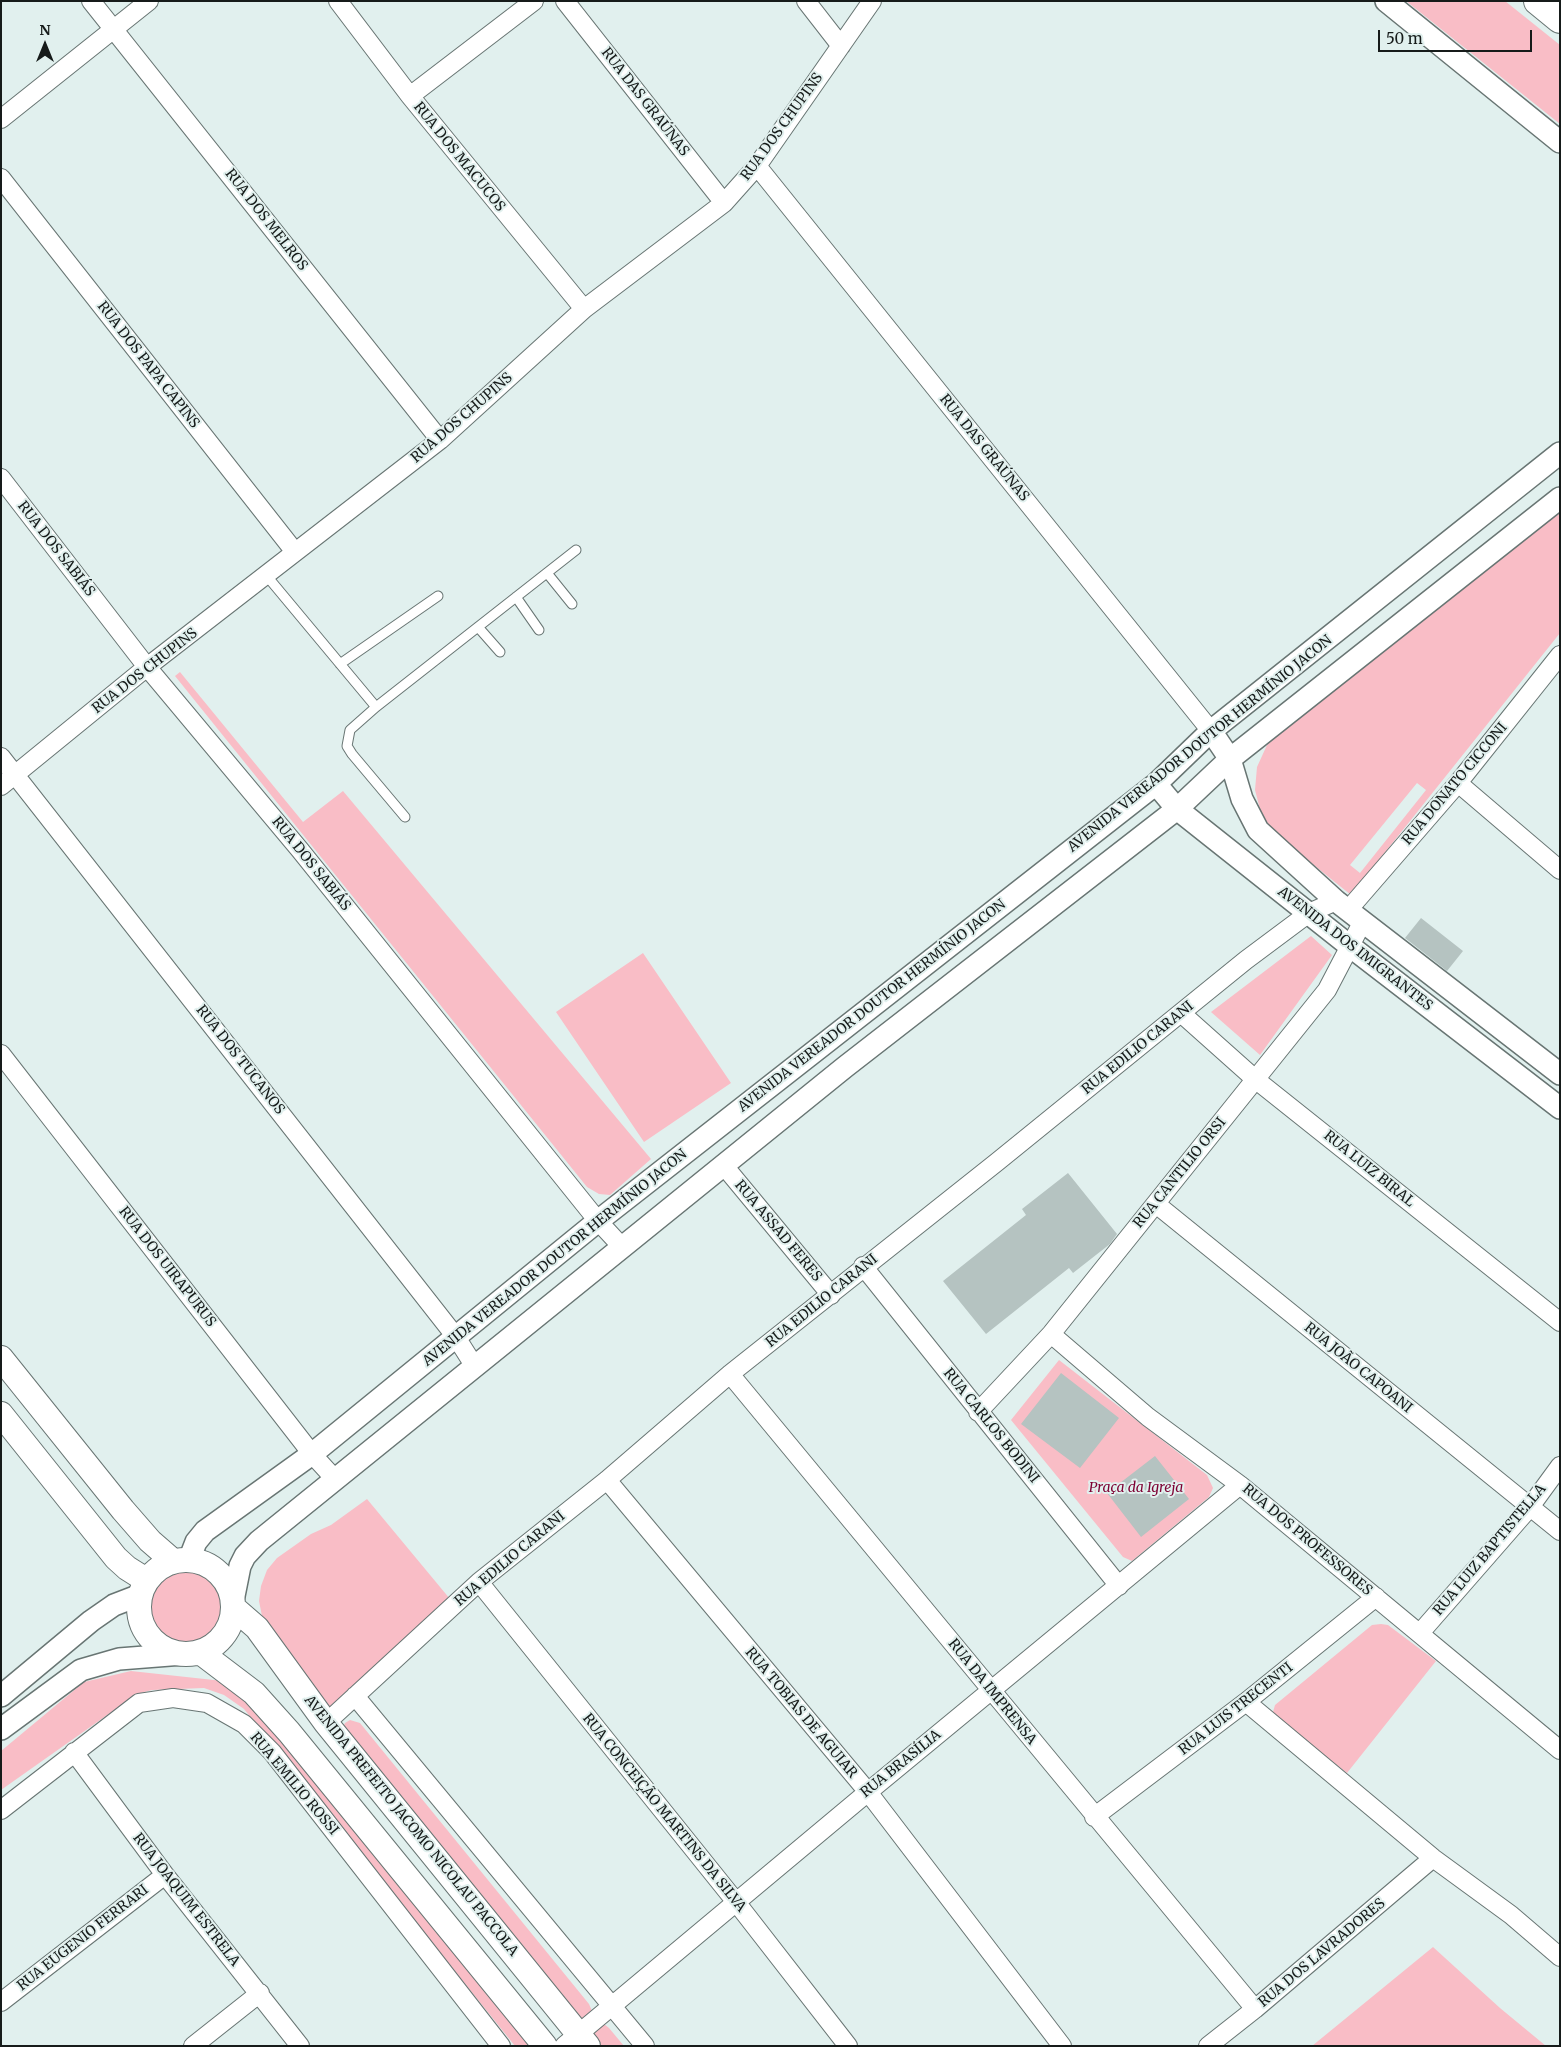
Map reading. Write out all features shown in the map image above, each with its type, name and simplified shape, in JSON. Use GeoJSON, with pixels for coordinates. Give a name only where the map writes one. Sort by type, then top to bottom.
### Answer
{"type":"FeatureCollection","features":[{"type":"Feature","properties":{"kind":"highway"},"geometry":{"type":"LineString","coordinates":[[1538,1],[1560,19]]}},
{"type":"Feature","properties":{"kind":"main road"},"geometry":{"type":"LineString","coordinates":[[1,1358],[150,1541],[181,1560],[205,1563],[219,1572],[228,1586],[233,1604],[231,1622],[224,1636],[213,1646],[192,1653]]}},
{"type":"Feature","properties":{"kind":"main road"},"geometry":{"type":"LineString","coordinates":[[1,1414],[116,1558],[143,1588]]}},
{"type":"Feature","properties":{"kind":"main road"},"geometry":{"type":"LineString","coordinates":[[181,1560],[158,1568],[143,1588],[140,1616],[148,1635],[164,1648],[192,1653],[254,1693],[289,1732],[545,2046]]}},
{"type":"Feature","properties":{"kind":"main road","name":"AVENIDA PREFEITO JACOMO NICOLAU PACCOLA"},"geometry":{"type":"LineString","coordinates":[[233,1604],[257,1628],[326,1723],[577,2042]]}},
{"type":"Feature","properties":{"kind":"street","name":"RUA DOS MELROS"},"geometry":{"type":"LineString","coordinates":[[91,1],[440,440]]}},
{"type":"Feature","properties":{"kind":"street"},"geometry":{"type":"LineString","coordinates":[[1,119],[149,1]]}},
{"type":"Feature","properties":{"kind":"street","name":"RUA DOS MACUCOS"},"geometry":{"type":"LineString","coordinates":[[338,1],[410,96],[584,309]]}},
{"type":"Feature","properties":{"kind":"street"},"geometry":{"type":"LineString","coordinates":[[410,96],[534,1]]}},
{"type":"Feature","properties":{"kind":"street","name":"RUA DAS GRAÚNAS"},"geometry":{"type":"LineString","coordinates":[[565,1],[724,203]]}},
{"type":"Feature","properties":{"kind":"street"},"geometry":{"type":"LineString","coordinates":[[806,1],[841,46]]}},
{"type":"Feature","properties":{"kind":"street","name":"RUA DOS CHUPINS"},"geometry":{"type":"LineString","coordinates":[[1,786],[147,668],[440,440],[584,309],[724,203],[757,166],[872,1]]}},
{"type":"Feature","properties":{"kind":"street"},"geometry":{"type":"LineString","coordinates":[[1386,1],[1560,142]]}},
{"type":"Feature","properties":{"kind":"street","name":"RUA DAS GRAÚNAS"},"geometry":{"type":"LineString","coordinates":[[757,166],[1211,731]]}},
{"type":"Feature","properties":{"kind":"street","name":"RUA DOS PAPA CAPINS"},"geometry":{"type":"LineString","coordinates":[[1,178],[295,552]]}},
{"type":"Feature","properties":{"kind":"street","name":"AVENIDA VEREADOR DOUTOR HERMÍNIO JACON"},"geometry":{"type":"LineString","coordinates":[[181,1560],[204,1531],[312,1454],[598,1221],[1156,784],[1211,731],[1560,453]]}},
{"type":"Feature","properties":{"kind":"street","name":"RUA DOS SABIÁS"},"geometry":{"type":"LineString","coordinates":[[1,478],[147,668],[300,850],[598,1221],[623,1248]]}},
{"type":"Feature","properties":{"kind":"street"},"geometry":{"type":"LineString","coordinates":[[233,1604],[240,1566],[245,1556],[259,1541],[334,1478],[725,1167],[845,1067],[1177,808],[1230,759],[1560,498]]}},
{"type":"Feature","properties":{"kind":"street","name":"RUA DONATO CICCONI"},"geometry":{"type":"LineString","coordinates":[[1349,911],[1458,783],[1560,655]]}},
{"type":"Feature","properties":{"kind":"street","name":"AVENIDA DOS IMIGRANTES"},"geometry":{"type":"LineString","coordinates":[[1211,731],[1230,759],[1242,799],[1258,830],[1349,911],[1560,1074]]}},
{"type":"Feature","properties":{"kind":"street","name":"RUA DOS TUCANOS"},"geometry":{"type":"LineString","coordinates":[[1,756],[456,1337],[475,1367]]}},
{"type":"Feature","properties":{"kind":"street"},"geometry":{"type":"LineString","coordinates":[[1458,783],[1560,870]]}},
{"type":"Feature","properties":{"kind":"street","name":"AVENIDA DOS IMIGRANTES"},"geometry":{"type":"LineString","coordinates":[[1156,784],[1177,808],[1351,947],[1560,1108]]}},
{"type":"Feature","properties":{"kind":"street","name":"RUA EDILIO CARANI"},"geometry":{"type":"LineString","coordinates":[[326,1723],[479,1582],[607,1480],[730,1374],[831,1296],[864,1266],[1004,1157],[1246,960],[1309,913],[1349,911]]}},
{"type":"Feature","properties":{"kind":"street","name":"RUA CANTILIO ORSI"},"geometry":{"type":"LineString","coordinates":[[978,1412],[1051,1334],[1327,990],[1351,947],[1349,911]]}},
{"type":"Feature","properties":{"kind":"street","name":"RUA LUIZ BIRAL"},"geometry":{"type":"LineString","coordinates":[[1181,1012],[1255,1078],[1560,1322]]}},
{"type":"Feature","properties":{"kind":"street","name":"RUA DOS UIRAPURUS"},"geometry":{"type":"LineString","coordinates":[[1,1054],[312,1454],[334,1478]]}},
{"type":"Feature","properties":{"kind":"street","name":"RUA ASSAD FERES"},"geometry":{"type":"LineString","coordinates":[[725,1167],[831,1296]]}},
{"type":"Feature","properties":{"kind":"street","name":"RUA JOÃO CAPOANI"},"geometry":{"type":"LineString","coordinates":[[1156,1204],[1560,1531]]}},
{"type":"Feature","properties":{"kind":"street","name":"RUA CARLOS BODINI"},"geometry":{"type":"LineString","coordinates":[[864,1266],[978,1412],[1055,1504],[1119,1586]]}},
{"type":"Feature","properties":{"kind":"street","name":"RUA DOS PROFESSORES"},"geometry":{"type":"LineString","coordinates":[[1051,1334],[1148,1417],[1240,1485],[1420,1633],[1528,1726],[1560,1750]]}},
{"type":"Feature","properties":{"kind":"street","name":"RUA DA IMPRENSA"},"geometry":{"type":"LineString","coordinates":[[730,1374],[1255,2010]]}},
{"type":"Feature","properties":{"kind":"street","name":"RUA LUIZ BAPTISTELLA"},"geometry":{"type":"LineString","coordinates":[[1420,1633],[1530,1507],[1560,1466]]}},
{"type":"Feature","properties":{"kind":"street","name":"RUA TOBIAS DE AGUIAR"},"geometry":{"type":"LineString","coordinates":[[607,1480],[868,1792],[1062,2046]]}},
{"type":"Feature","properties":{"kind":"street","name":"RUA BRASÍLIA"},"geometry":{"type":"LineString","coordinates":[[577,2042],[612,2005],[1240,1485]]}},
{"type":"Feature","properties":{"kind":"street","name":"RUA CONCEIÇÃO MARTINS DA SILVA"},"geometry":{"type":"LineString","coordinates":[[479,1582],[736,1902],[848,2046]]}},
{"type":"Feature","properties":{"kind":"street"},"geometry":{"type":"LineString","coordinates":[[1,1696],[90,1621],[143,1588]]}},
{"type":"Feature","properties":{"kind":"street","name":"RUA LUIS TRECENTI"},"geometry":{"type":"LineString","coordinates":[[1094,1817],[1246,1702],[1376,1597]]}},
{"type":"Feature","properties":{"kind":"street"},"geometry":{"type":"LineString","coordinates":[[1,1729],[81,1670],[119,1659],[192,1653]]}},
{"type":"Feature","properties":{"kind":"street"},"geometry":{"type":"LineString","coordinates":[[355,1696],[645,2046]]}},
{"type":"Feature","properties":{"kind":"street","name":"RUA EMILIO ROSSI"},"geometry":{"type":"LineString","coordinates":[[1,1810],[74,1752],[139,1704],[173,1698],[207,1703],[244,1724],[272,1752],[501,2046]]}},
{"type":"Feature","properties":{"kind":"street"},"geometry":{"type":"LineString","coordinates":[[1246,1702],[1433,1858],[1511,1915],[1560,1957]]}},
{"type":"Feature","properties":{"kind":"street","name":"RUA JOAQUIM ESTRELA"},"geometry":{"type":"LineString","coordinates":[[74,1752],[165,1875],[300,2046]]}},
{"type":"Feature","properties":{"kind":"street","name":"RUA DOS LAVRADORES"},"geometry":{"type":"LineString","coordinates":[[1208,2046],[1255,2010],[1433,1858]]}},
{"type":"Feature","properties":{"kind":"street","name":"RUA EUGENIO FERRARI"},"geometry":{"type":"LineString","coordinates":[[1,2002],[165,1875]]}},
{"type":"Feature","properties":{"kind":"street"},"geometry":{"type":"LineString","coordinates":[[192,2046],[260,1993]]}},
{"type":"Feature","properties":{"kind":"lane"},"geometry":{"type":"LineString","coordinates":[[405,817],[347,746],[350,730],[376,707],[576,550]]}},
{"type":"Feature","properties":{"kind":"lane"},"geometry":{"type":"LineString","coordinates":[[547,573],[572,604]]}},
{"type":"Feature","properties":{"kind":"lane"},"geometry":{"type":"LineString","coordinates":[[266,575],[376,707]]}},
{"type":"Feature","properties":{"kind":"lane"},"geometry":{"type":"LineString","coordinates":[[340,664],[438,596]]}},
{"type":"Feature","properties":{"kind":"lane"},"geometry":{"type":"LineString","coordinates":[[516,597],[539,630]]}},
{"type":"Feature","properties":{"kind":"lane"},"geometry":{"type":"LineString","coordinates":[[478,627],[500,652]]}},
{"type":"Feature","properties":{"kind":"green space"},"geometry":{"type":"Polygon","coordinates":[[[1406,1],[1505,1],[1560,45],[1560,124],[1406,1]]]}},
{"type":"Feature","properties":{"kind":"green space"},"geometry":{"type":"Polygon","coordinates":[[[1560,507],[1560,633],[1351,895],[1274,833],[1261,813],[1255,790],[1257,767],[1274,735],[1560,507]],[[1417,783],[1350,865],[1360,873],[1426,790],[1417,783]]]}},
{"type":"Feature","properties":{"kind":"green space"},"geometry":{"type":"Polygon","coordinates":[[[180,672],[303,822],[343,791],[651,1159],[610,1195],[599,1194],[587,1187],[175,676],[180,672]]]}},
{"type":"Feature","properties":{"kind":"green space"},"geometry":{"type":"Polygon","coordinates":[[[1311,936],[1332,955],[1260,1055],[1211,1012],[1311,936]]]}},
{"type":"Feature","properties":{"kind":"green space"},"geometry":{"type":"Polygon","coordinates":[[[643,953],[731,1083],[644,1142],[556,1012],[643,953]]]}},
{"type":"Feature","properties":{"kind":"green space","name":"Praça da Igreja"},"geometry":{"type":"Polygon","coordinates":[[[1059,1360],[1207,1475],[1213,1488],[1209,1497],[1132,1561],[1123,1557],[1011,1420],[1059,1360]]]}},
{"type":"Feature","properties":{"kind":"green space"},"geometry":{"type":"Polygon","coordinates":[[[367,1499],[450,1599],[328,1714],[263,1621],[259,1601],[261,1586],[267,1570],[277,1558],[311,1534],[331,1525],[367,1499]]]}},
{"type":"Feature","properties":{"kind":"green space"},"geometry":{"type":"Polygon","coordinates":[[[184,1569],[205,1575],[215,1585],[221,1606],[215,1627],[205,1637],[184,1643],[163,1637],[153,1627],[147,1606],[153,1585],[163,1575],[184,1569]]]}},
{"type":"Feature","properties":{"kind":"green space"},"geometry":{"type":"Polygon","coordinates":[[[1372,1625],[1388,1625],[1436,1661],[1347,1773],[1277,1718],[1273,1712],[1275,1705],[1372,1625]]]}},
{"type":"Feature","properties":{"kind":"green space"},"geometry":{"type":"Polygon","coordinates":[[[131,1671],[223,1681],[261,1708],[533,2046],[515,2046],[244,1709],[224,1695],[204,1688],[152,1690],[137,1694],[1,1790],[1,1751],[84,1682],[131,1671]]]}},
{"type":"Feature","properties":{"kind":"green space"},"geometry":{"type":"Polygon","coordinates":[[[350,1720],[360,1723],[589,2004],[592,2011],[591,2017],[577,2021],[342,1729],[345,1723],[350,1720]]]}},
{"type":"Feature","properties":{"kind":"green space"},"geometry":{"type":"Polygon","coordinates":[[[1433,1947],[1500,2008],[1546,2046],[1312,2046],[1433,1947]]]}},
{"type":"Feature","properties":{"kind":"green space"},"geometry":{"type":"Polygon","coordinates":[[[604,2024],[624,2046],[595,2046],[591,2028],[604,2024]]]}},
{"type":"Feature","properties":{"kind":"building"},"geometry":{"type":"Polygon","coordinates":[[[1421,918],[1463,951],[1447,971],[1405,938],[1421,918]]]}},
{"type":"Feature","properties":{"kind":"building"},"geometry":{"type":"Polygon","coordinates":[[[1068,1173],[1117,1234],[1110,1244],[1073,1273],[1069,1268],[986,1334],[943,1281],[1026,1215],[1022,1209],[1068,1173]]]}},
{"type":"Feature","properties":{"kind":"building"},"geometry":{"type":"Polygon","coordinates":[[[1061,1373],[1119,1418],[1080,1468],[1021,1424],[1061,1373]]]}},
{"type":"Feature","properties":{"kind":"building"},"geometry":{"type":"Polygon","coordinates":[[[1155,1456],[1189,1499],[1141,1537],[1107,1493],[1155,1456]]]}}]}
